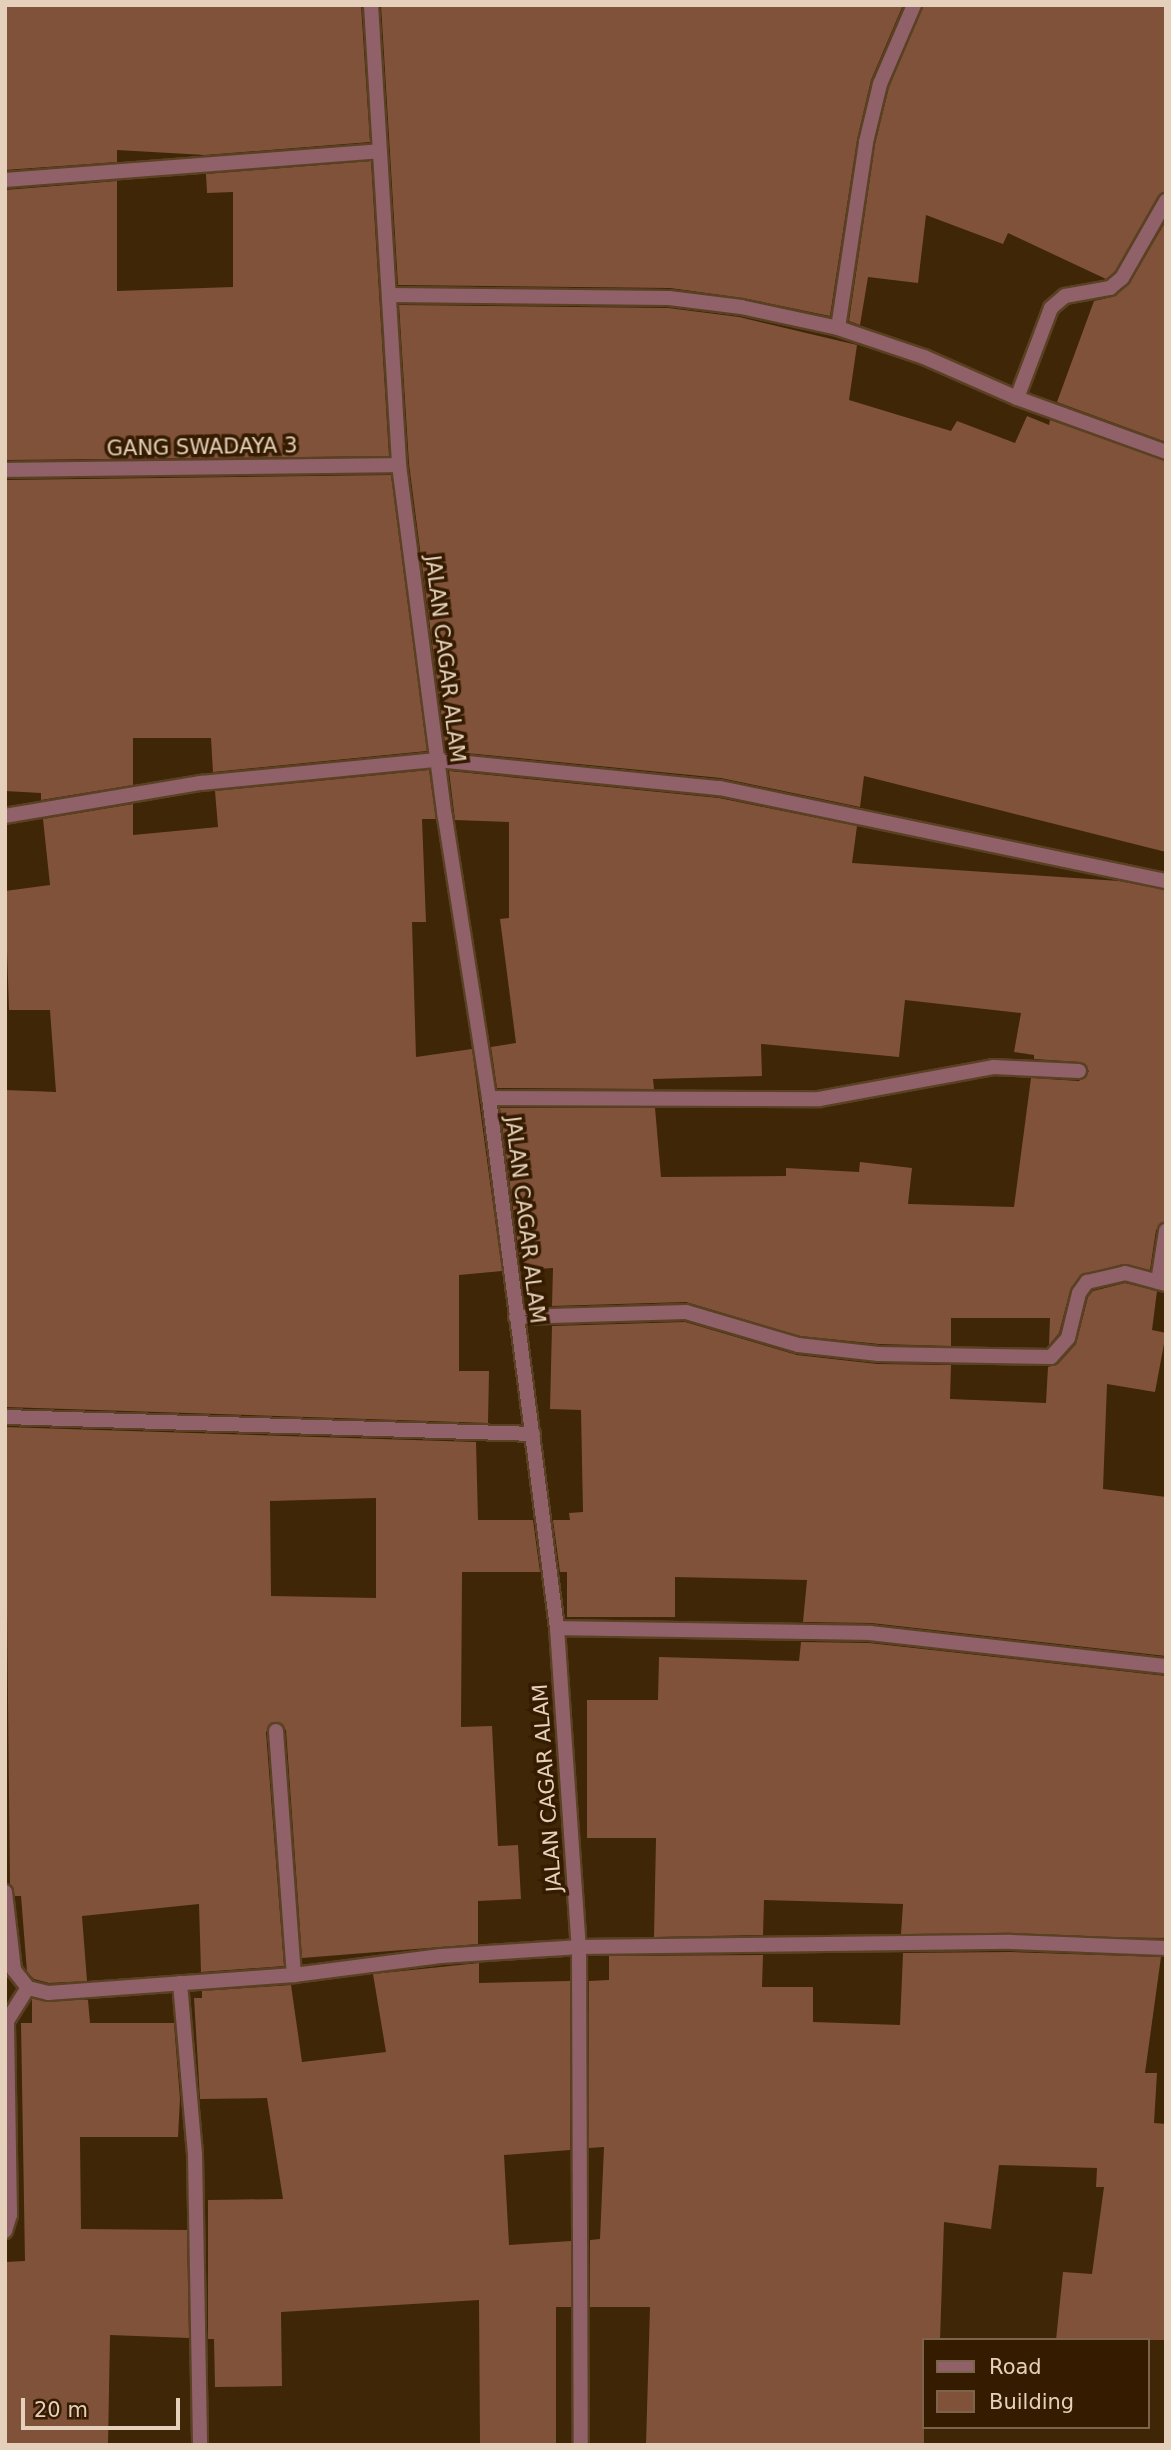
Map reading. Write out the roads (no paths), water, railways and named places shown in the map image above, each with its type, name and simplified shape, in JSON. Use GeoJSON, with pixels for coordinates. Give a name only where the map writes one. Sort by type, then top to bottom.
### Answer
{"type":"FeatureCollection","features":[{"type":"Feature","properties":{"kind":"street","name":"JALAN CAGAR ALAM"},"geometry":{"type":"LineString","coordinates":[[371,5],[399,465],[437,760],[489,1098],[557,1628],[579,1947],[581,2445]]}},
{"type":"Feature","properties":{"kind":"street"},"geometry":{"type":"LineString","coordinates":[[838,328],[866,142],[880,84],[914,5]]}},
{"type":"Feature","properties":{"kind":"street"},"geometry":{"type":"LineString","coordinates":[[5,180],[379,151]]}},
{"type":"Feature","properties":{"kind":"street"},"geometry":{"type":"LineString","coordinates":[[1017,398],[1051,308],[1065,296],[1110,288],[1122,278],[1166,201]]}},
{"type":"Feature","properties":{"kind":"street"},"geometry":{"type":"LineString","coordinates":[[389,295],[669,298],[741,307],[838,328],[924,357],[1017,398],[1166,452]]}},
{"type":"Feature","properties":{"kind":"street","name":"GANG SWADAYA 3"},"geometry":{"type":"LineString","coordinates":[[5,470],[399,465]]}},
{"type":"Feature","properties":{"kind":"street"},"geometry":{"type":"LineString","coordinates":[[5,816],[201,783],[437,760],[720,788],[1166,881]]}},
{"type":"Feature","properties":{"kind":"street"},"geometry":{"type":"LineString","coordinates":[[489,1098],[819,1099],[993,1067],[1079,1071]]}},
{"type":"Feature","properties":{"kind":"street"},"geometry":{"type":"LineString","coordinates":[[516,1317],[686,1312],[799,1345],[877,1354],[1051,1357],[1068,1338],[1079,1293],[1087,1282],[1125,1273],[1162,1283],[1166,1231]]}},
{"type":"Feature","properties":{"kind":"street"},"geometry":{"type":"LineString","coordinates":[[5,1417],[533,1434]]}},
{"type":"Feature","properties":{"kind":"street"},"geometry":{"type":"LineString","coordinates":[[557,1628],[870,1633],[1166,1666]]}},
{"type":"Feature","properties":{"kind":"street"},"geometry":{"type":"LineString","coordinates":[[276,1731],[294,1975]]}},
{"type":"Feature","properties":{"kind":"street"},"geometry":{"type":"LineString","coordinates":[[5,1892],[13,1970],[28,1988],[48,1993],[294,1975],[430,1957],[579,1947],[1011,1942],[1166,1948]]}},
{"type":"Feature","properties":{"kind":"street"},"geometry":{"type":"LineString","coordinates":[[180,1983],[195,2155],[200,2445]]}},
{"type":"Feature","properties":{"kind":"street"},"geometry":{"type":"LineString","coordinates":[[5,2231],[10,2215],[6,2021],[28,1988]]}}]}
